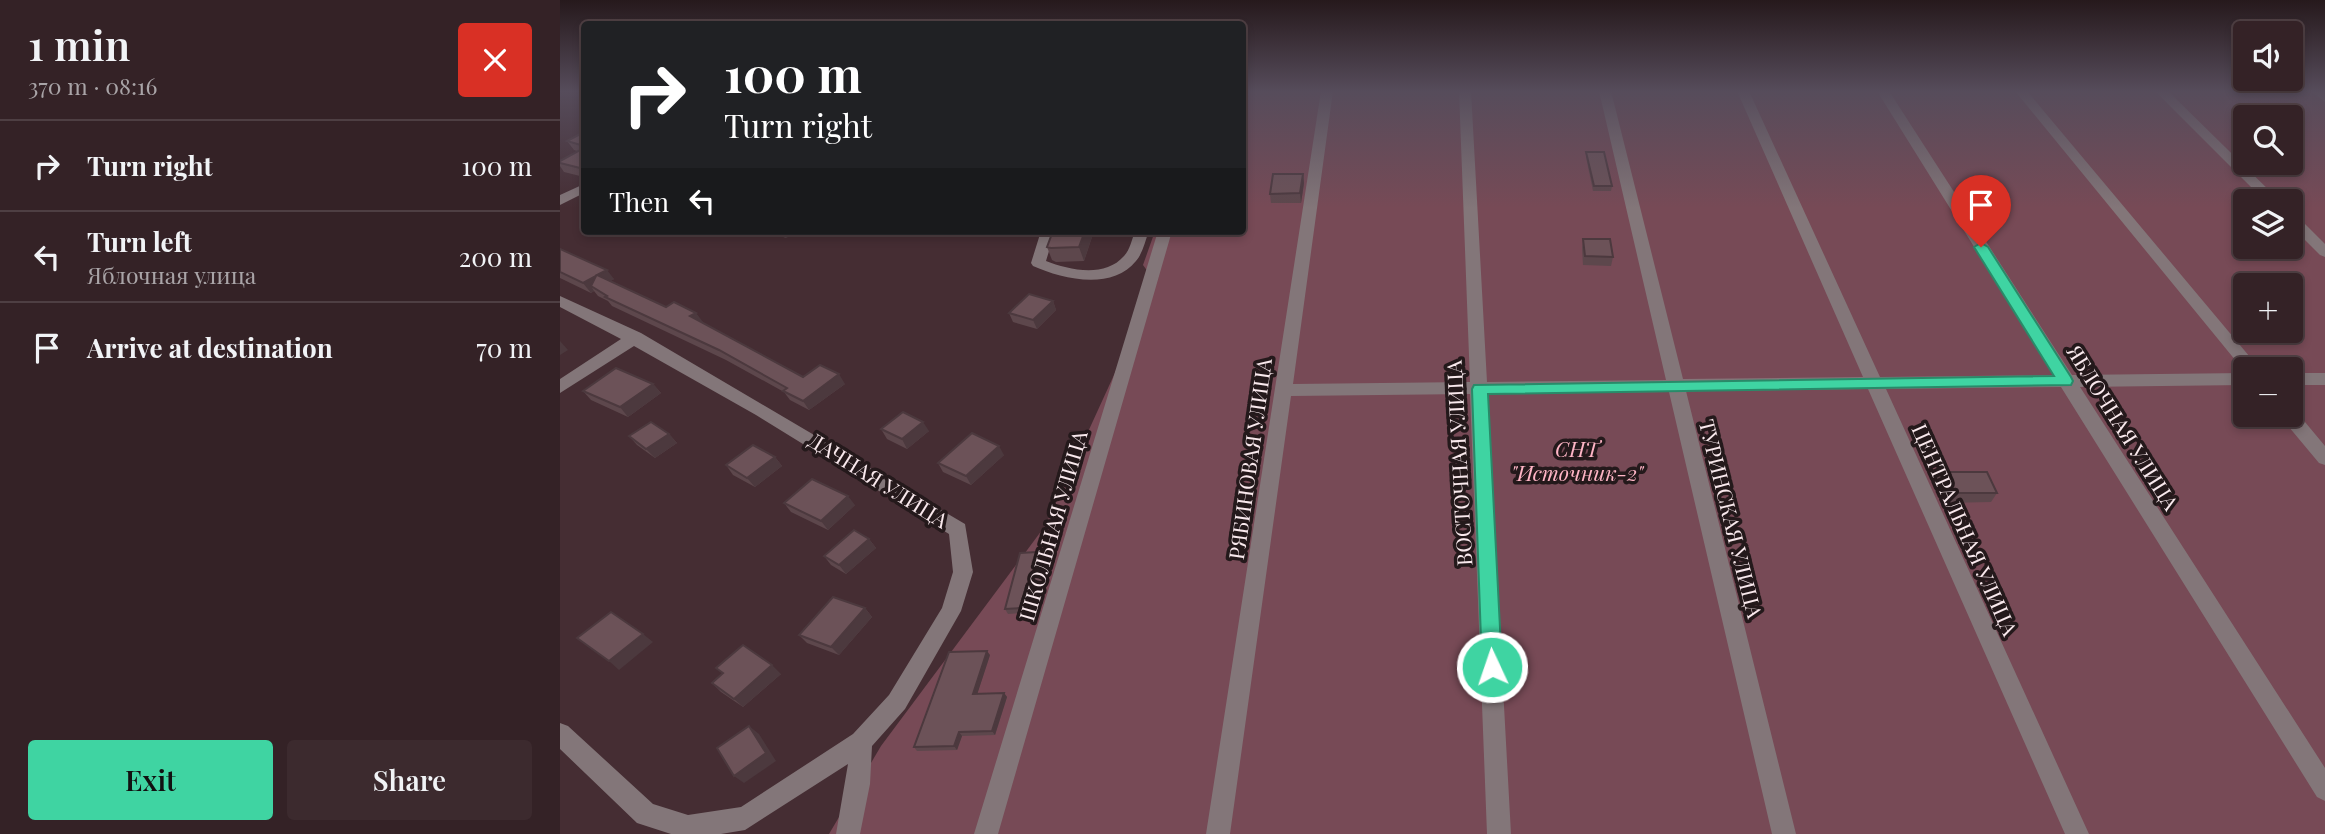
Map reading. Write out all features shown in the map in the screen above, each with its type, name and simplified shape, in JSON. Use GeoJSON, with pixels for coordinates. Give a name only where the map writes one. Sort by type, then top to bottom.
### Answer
{"type":"FeatureCollection","features":[{"type":"Feature","properties":{"kind":"street","name":"РЯБИНОВАЯ УЛИЦА"},"geometry":{"type":"LineString","coordinates":[[1218,834],[1322,130]]}},
{"type":"Feature","properties":{"kind":"street","name":"ВОСТОЧНАЯ УЛИЦА"},"geometry":{"type":"LineString","coordinates":[[1467,130],[1499,834]]}},
{"type":"Feature","properties":{"kind":"street","name":"ТУРИНСКАЯ УЛИЦА"},"geometry":{"type":"LineString","coordinates":[[1614,130],[1784,834]]}},
{"type":"Feature","properties":{"kind":"street","name":"ЦЕНТРАЛЬНАЯ УЛИЦА"},"geometry":{"type":"LineString","coordinates":[[1760,130],[2077,834]]}},
{"type":"Feature","properties":{"kind":"street","name":"ЯБЛОЧНАЯ УЛИЦА"},"geometry":{"type":"LineString","coordinates":[[1907,130],[2325,789]]}},
{"type":"Feature","properties":{"kind":"street"},"geometry":{"type":"LineString","coordinates":[[2053,130],[2242,357]]}},
{"type":"Feature","properties":{"kind":"street"},"geometry":{"type":"LineString","coordinates":[[2201,130],[2261,189]]}},
{"type":"Feature","properties":{"kind":"street"},"geometry":{"type":"LineString","coordinates":[[560,201],[581,190]]}},
{"type":"Feature","properties":{"kind":"street"},"geometry":{"type":"LineString","coordinates":[[2303,231],[2325,252]]}},
{"type":"Feature","properties":{"kind":"street"},"geometry":{"type":"LineString","coordinates":[[1047,235],[1038,263],[1057,272],[1086,275],[1114,270],[1130,260],[1140,235]]}},
{"type":"Feature","properties":{"kind":"street","name":"ШКОЛЬНАЯ УЛИЦА"},"geometry":{"type":"LineString","coordinates":[[986,834],[1164,235]]}},
{"type":"Feature","properties":{"kind":"street","name":"ДАЧНАЯ УЛИЦА"},"geometry":{"type":"LineString","coordinates":[[560,301],[635,337],[735,393],[958,530],[963,572],[951,611],[897,702],[861,742],[745,818],[688,827],[646,814],[560,734]]}},
{"type":"Feature","properties":{"kind":"street"},"geometry":{"type":"LineString","coordinates":[[560,387],[635,337]]}},
{"type":"Feature","properties":{"kind":"street"},"geometry":{"type":"LineString","coordinates":[[1285,390],[2233,379]]}},
{"type":"Feature","properties":{"kind":"street"},"geometry":{"type":"LineString","coordinates":[[2303,379],[2325,379]]}},
{"type":"Feature","properties":{"kind":"street"},"geometry":{"type":"LineString","coordinates":[[2299,427],[2325,458]]}},
{"type":"Feature","properties":{"kind":"street"},"geometry":{"type":"LineString","coordinates":[[848,834],[858,784],[861,742]]}},
{"type":"Feature","properties":{"kind":"green space","name":"СНТ \"Источник-2\""},"geometry":{"type":"Polygon","coordinates":[[[1246,130],[2233,130],[2233,175],[2303,175],[2303,130],[2325,130],[2325,834],[829,834],[881,746],[1045,526],[1156,283],[1143,265],[1154,235],[1246,235],[1246,130]]]}},
{"type":"Feature","properties":{"kind":"building"},"geometry":{"type":"Polygon","coordinates":[[[581,134],[581,145],[567,141],[581,134]]]}},
{"type":"Feature","properties":{"kind":"building"},"geometry":{"type":"Polygon","coordinates":[[[580,150],[581,150],[581,168],[560,161],[580,150]]]}},
{"type":"Feature","properties":{"kind":"building"},"geometry":{"type":"Polygon","coordinates":[[[1586,152],[1604,152],[1612,186],[1594,186],[1586,152]]]}},
{"type":"Feature","properties":{"kind":"building"},"geometry":{"type":"Polygon","coordinates":[[[1273,174],[1303,174],[1300,193],[1270,194],[1273,174]]]}},
{"type":"Feature","properties":{"kind":"building"},"geometry":{"type":"Polygon","coordinates":[[[1052,235],[1084,235],[1079,247],[1047,247],[1052,235]]]}},
{"type":"Feature","properties":{"kind":"building"},"geometry":{"type":"Polygon","coordinates":[[[1583,239],[1610,239],[1613,257],[1585,256],[1583,239]]]}},
{"type":"Feature","properties":{"kind":"building"},"geometry":{"type":"Polygon","coordinates":[[[560,249],[607,270],[597,275],[666,307],[674,302],[696,313],[690,316],[803,377],[820,365],[839,374],[803,401],[783,391],[787,388],[719,350],[605,297],[607,296],[591,286],[596,276],[583,283],[560,272],[560,249]]]}},
{"type":"Feature","properties":{"kind":"building"},"geometry":{"type":"Polygon","coordinates":[[[1029,294],[1053,301],[1033,320],[1009,313],[1029,294]]]}},
{"type":"Feature","properties":{"kind":"building"},"geometry":{"type":"Polygon","coordinates":[[[616,368],[653,384],[620,407],[583,391],[616,368]]]}},
{"type":"Feature","properties":{"kind":"building"},"geometry":{"type":"Polygon","coordinates":[[[903,412],[923,422],[902,439],[881,429],[903,412]]]}},
{"type":"Feature","properties":{"kind":"building"},"geometry":{"type":"Polygon","coordinates":[[[651,422],[669,434],[646,449],[629,436],[651,422]]]}},
{"type":"Feature","properties":{"kind":"building"},"geometry":{"type":"Polygon","coordinates":[[[972,433],[999,446],[966,476],[938,463],[972,433]]]}},
{"type":"Feature","properties":{"kind":"building"},"geometry":{"type":"Polygon","coordinates":[[[753,445],[775,457],[747,478],[726,465],[753,445]]]}},
{"type":"Feature","properties":{"kind":"building"},"geometry":{"type":"Polygon","coordinates":[[[1940,472],[1987,472],[1997,493],[1950,493],[1940,472]]]}},
{"type":"Feature","properties":{"kind":"building"},"geometry":{"type":"Polygon","coordinates":[[[812,479],[848,496],[821,521],[784,503],[812,479]]]}},
{"type":"Feature","properties":{"kind":"building"},"geometry":{"type":"Polygon","coordinates":[[[854,530],[869,539],[839,565],[824,556],[854,530]]]}},
{"type":"Feature","properties":{"kind":"building"},"geometry":{"type":"Polygon","coordinates":[[[1053,551],[1037,607],[1005,609],[1020,553],[1053,551]]]}},
{"type":"Feature","properties":{"kind":"building"},"geometry":{"type":"Polygon","coordinates":[[[833,597],[865,608],[831,647],[799,635],[833,597]]]}},
{"type":"Feature","properties":{"kind":"building"},"geometry":{"type":"Polygon","coordinates":[[[611,612],[643,634],[609,661],[577,638],[611,612]]]}},
{"type":"Feature","properties":{"kind":"building"},"geometry":{"type":"Polygon","coordinates":[[[743,645],[772,665],[734,699],[712,683],[723,673],[716,668],[743,645]]]}},
{"type":"Feature","properties":{"kind":"building"},"geometry":{"type":"Polygon","coordinates":[[[987,651],[973,694],[1004,693],[992,731],[959,732],[954,746],[914,747],[949,652],[987,651]]]}},
{"type":"Feature","properties":{"kind":"building"},"geometry":{"type":"Polygon","coordinates":[[[749,726],[766,753],[734,776],[717,748],[749,726]]]}},
{"type":"Feature","properties":{"kind":"route"},"geometry":{"type":"LineString","coordinates":[[1492,667],[1480,389],[2065,381],[1981,247]]}}]}
